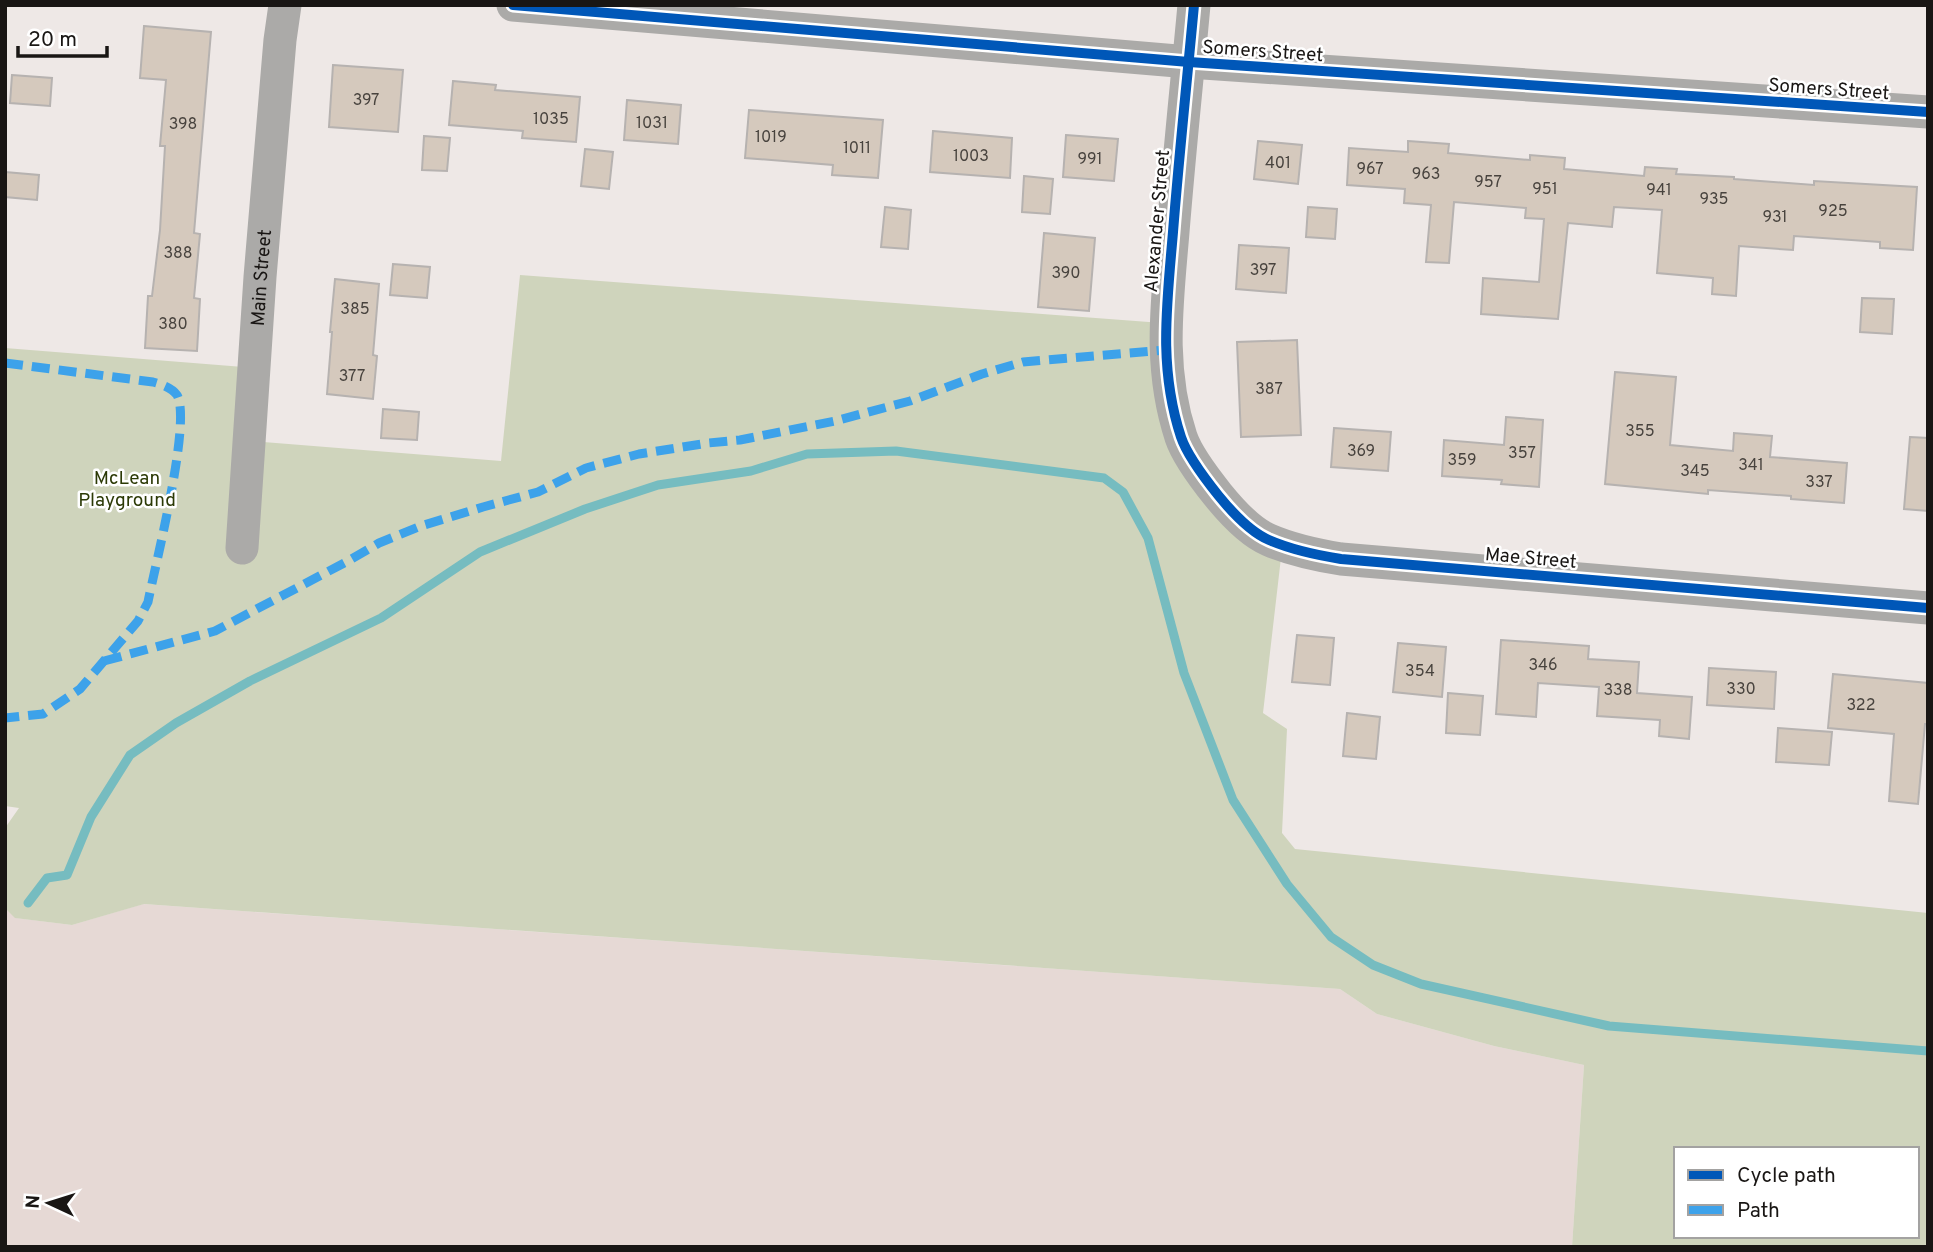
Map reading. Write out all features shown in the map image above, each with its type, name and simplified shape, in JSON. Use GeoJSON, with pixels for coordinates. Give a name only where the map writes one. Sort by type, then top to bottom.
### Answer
{"type":"FeatureCollection","features":[{"type":"Feature","properties":{"kind":"street","name":"Main Street"},"geometry":{"type":"LineString","coordinates":[[242,548],[260,277],[285,5]]}},
{"type":"Feature","properties":{"kind":"street","name":"Somers Street"},"geometry":{"type":"LineString","coordinates":[[513,5],[1189,62],[1928,113]]}},
{"type":"Feature","properties":{"kind":"street","name":"Alexander Street"},"geometry":{"type":"LineString","coordinates":[[1182,439],[1167,375],[1165,340],[1178,160],[1194,5]]}},
{"type":"Feature","properties":{"kind":"street","name":"Mae Street"},"geometry":{"type":"LineString","coordinates":[[1182,439],[1206,481],[1232,513],[1266,539],[1301,552],[1340,559],[1928,608]]}},
{"type":"Feature","properties":{"kind":"shaded area"},"geometry":{"type":"Polygon","coordinates":[[[143,904],[1340,989],[1377,1014],[1494,1046],[1584,1065],[1572,1247],[5,1247],[5,908],[16,918],[72,925],[143,904]]]}},
{"type":"Feature","properties":{"kind":"green space","name":"McLean Playground"},"geometry":{"type":"Polygon","coordinates":[[[520,275],[1162,323],[1178,442],[1282,549],[1263,713],[1287,729],[1282,833],[1295,849],[1928,913],[1928,1247],[1572,1247],[1584,1065],[1494,1046],[1377,1014],[1340,989],[144,904],[72,925],[15,918],[5,908],[5,828],[19,808],[5,806],[5,348],[257,368],[252,441],[501,461],[520,275]]]}},
{"type":"Feature","properties":{"kind":"building"},"geometry":{"type":"Polygon","coordinates":[[[144,26],[211,32],[194,233],[200,234],[194,298],[200,299],[197,351],[145,348],[148,296],[152,296],[160,230],[165,146],[160,146],[166,80],[140,78],[144,26]]]}},
{"type":"Feature","properties":{"kind":"building"},"geometry":{"type":"Polygon","coordinates":[[[333,65],[403,70],[398,132],[329,127],[333,65]]]}},
{"type":"Feature","properties":{"kind":"building"},"geometry":{"type":"Polygon","coordinates":[[[12,75],[52,78],[50,106],[10,103],[12,75]]]}},
{"type":"Feature","properties":{"kind":"building"},"geometry":{"type":"Polygon","coordinates":[[[453,81],[496,85],[495,90],[580,97],[576,142],[522,138],[523,131],[449,125],[453,81]]]}},
{"type":"Feature","properties":{"kind":"building"},"geometry":{"type":"Polygon","coordinates":[[[627,100],[681,105],[678,144],[624,140],[627,100]]]}},
{"type":"Feature","properties":{"kind":"building"},"geometry":{"type":"Polygon","coordinates":[[[749,110],[883,120],[878,178],[832,175],[833,165],[745,158],[749,110]]]}},
{"type":"Feature","properties":{"kind":"building"},"geometry":{"type":"Polygon","coordinates":[[[933,131],[1012,138],[1010,178],[930,172],[933,131]]]}},
{"type":"Feature","properties":{"kind":"building"},"geometry":{"type":"Polygon","coordinates":[[[1066,135],[1118,139],[1114,181],[1063,177],[1066,135]]]}},
{"type":"Feature","properties":{"kind":"building"},"geometry":{"type":"Polygon","coordinates":[[[424,136],[450,138],[447,171],[422,170],[424,136]]]}},
{"type":"Feature","properties":{"kind":"building"},"geometry":{"type":"Polygon","coordinates":[[[1258,141],[1302,145],[1298,184],[1254,179],[1258,141]]]}},
{"type":"Feature","properties":{"kind":"building"},"geometry":{"type":"Polygon","coordinates":[[[1408,141],[1449,144],[1448,153],[1530,160],[1530,155],[1565,158],[1564,169],[1644,176],[1645,167],[1677,169],[1676,174],[1814,185],[1814,181],[1917,187],[1913,250],[1880,248],[1880,242],[1794,236],[1793,250],[1739,246],[1736,296],[1712,294],[1713,278],[1657,273],[1662,210],[1614,207],[1612,227],[1568,223],[1558,319],[1481,314],[1483,278],[1539,282],[1544,219],[1525,218],[1526,208],[1454,202],[1449,263],[1426,262],[1431,205],[1404,203],[1405,189],[1347,185],[1349,148],[1408,152],[1408,141]]]}},
{"type":"Feature","properties":{"kind":"building"},"geometry":{"type":"Polygon","coordinates":[[[585,149],[613,152],[609,189],[581,186],[585,149]]]}},
{"type":"Feature","properties":{"kind":"building"},"geometry":{"type":"Polygon","coordinates":[[[5,172],[39,175],[37,200],[5,197],[5,172]]]}},
{"type":"Feature","properties":{"kind":"building"},"geometry":{"type":"Polygon","coordinates":[[[1024,176],[1053,179],[1050,214],[1022,212],[1024,176]]]}},
{"type":"Feature","properties":{"kind":"building"},"geometry":{"type":"Polygon","coordinates":[[[885,207],[911,210],[908,249],[881,247],[885,207]]]}},
{"type":"Feature","properties":{"kind":"building"},"geometry":{"type":"Polygon","coordinates":[[[1308,207],[1337,209],[1335,239],[1306,237],[1308,207]]]}},
{"type":"Feature","properties":{"kind":"building"},"geometry":{"type":"Polygon","coordinates":[[[1044,233],[1095,238],[1089,311],[1038,307],[1044,233]]]}},
{"type":"Feature","properties":{"kind":"building"},"geometry":{"type":"Polygon","coordinates":[[[1239,245],[1289,248],[1286,293],[1236,289],[1239,245]]]}},
{"type":"Feature","properties":{"kind":"building"},"geometry":{"type":"Polygon","coordinates":[[[393,264],[430,267],[427,298],[390,295],[393,264]]]}},
{"type":"Feature","properties":{"kind":"building"},"geometry":{"type":"Polygon","coordinates":[[[335,279],[379,284],[373,355],[377,356],[373,399],[327,394],[335,279]]]}},
{"type":"Feature","properties":{"kind":"building"},"geometry":{"type":"Polygon","coordinates":[[[1862,298],[1894,299],[1892,334],[1860,332],[1862,298]]]}},
{"type":"Feature","properties":{"kind":"building"},"geometry":{"type":"Polygon","coordinates":[[[1297,340],[1301,435],[1241,437],[1237,342],[1297,340]]]}},
{"type":"Feature","properties":{"kind":"building"},"geometry":{"type":"Polygon","coordinates":[[[1615,372],[1676,377],[1670,445],[1733,451],[1734,433],[1772,436],[1770,457],[1847,463],[1844,503],[1791,499],[1791,496],[1708,490],[1708,494],[1605,484],[1615,372]]]}},
{"type":"Feature","properties":{"kind":"building"},"geometry":{"type":"Polygon","coordinates":[[[383,409],[419,412],[417,440],[381,438],[383,409]]]}},
{"type":"Feature","properties":{"kind":"building"},"geometry":{"type":"Polygon","coordinates":[[[1506,417],[1543,420],[1539,487],[1501,484],[1502,480],[1442,476],[1444,440],[1504,445],[1506,417]]]}},
{"type":"Feature","properties":{"kind":"building"},"geometry":{"type":"Polygon","coordinates":[[[1334,428],[1391,432],[1388,471],[1331,467],[1334,428]]]}},
{"type":"Feature","properties":{"kind":"building"},"geometry":{"type":"Polygon","coordinates":[[[1910,437],[1928,438],[1928,511],[1904,509],[1910,437]]]}},
{"type":"Feature","properties":{"kind":"building"},"geometry":{"type":"Polygon","coordinates":[[[1297,635],[1334,638],[1330,685],[1292,682],[1297,635]]]}},
{"type":"Feature","properties":{"kind":"building"},"geometry":{"type":"Polygon","coordinates":[[[1501,640],[1589,646],[1588,659],[1639,662],[1637,693],[1692,697],[1689,739],[1659,736],[1660,720],[1597,716],[1599,687],[1538,683],[1536,717],[1496,714],[1501,640]]]}},
{"type":"Feature","properties":{"kind":"building"},"geometry":{"type":"Polygon","coordinates":[[[1398,643],[1446,647],[1442,697],[1393,692],[1398,643]]]}},
{"type":"Feature","properties":{"kind":"building"},"geometry":{"type":"Polygon","coordinates":[[[1709,668],[1776,672],[1774,709],[1707,705],[1709,668]]]}},
{"type":"Feature","properties":{"kind":"building"},"geometry":{"type":"Polygon","coordinates":[[[1833,674],[1928,683],[1928,724],[1925,724],[1918,804],[1889,801],[1894,734],[1828,728],[1833,674]]]}},
{"type":"Feature","properties":{"kind":"building"},"geometry":{"type":"Polygon","coordinates":[[[1448,693],[1483,696],[1480,735],[1446,733],[1448,693]]]}},
{"type":"Feature","properties":{"kind":"building"},"geometry":{"type":"Polygon","coordinates":[[[1347,713],[1380,717],[1376,759],[1343,756],[1347,713]]]}},
{"type":"Feature","properties":{"kind":"building"},"geometry":{"type":"Polygon","coordinates":[[[1778,728],[1832,732],[1829,765],[1776,762],[1778,728]]]}},
{"type":"Feature","properties":{"kind":"waterway"},"geometry":{"type":"LineString","coordinates":[[28,903],[47,878],[67,875],[91,817],[130,755],[176,723],[250,681],[381,618],[480,552],[585,509],[658,485],[751,471],[807,454],[896,451],[1104,478],[1123,492],[1148,538],[1184,673],[1233,800],[1287,884],[1331,937],[1373,965],[1421,984],[1609,1026],[1928,1051]]}},
{"type":"Feature","properties":{"kind":"marked path"},"geometry":{"type":"LineString","coordinates":[[104,661],[215,631],[379,543],[421,526],[538,492],[586,468],[639,454],[740,440],[835,421],[910,401],[1023,362],[1166,350]]}},
{"type":"Feature","properties":{"kind":"marked path"},"geometry":{"type":"LineString","coordinates":[[5,363],[153,382],[177,395],[180,410],[180,433],[164,528],[148,602],[138,621],[80,689],[43,714],[5,718]]}},
{"type":"Feature","properties":{"kind":"cycle path"},"geometry":{"type":"LineString","coordinates":[[513,5],[1189,62],[1928,112]]}},
{"type":"Feature","properties":{"kind":"cycle path"},"geometry":{"type":"LineString","coordinates":[[1194,5],[1168,285],[1166,335],[1169,386],[1181,437],[1188,452],[1218,495],[1248,526],[1286,547],[1341,559],[1928,608]]}}]}
